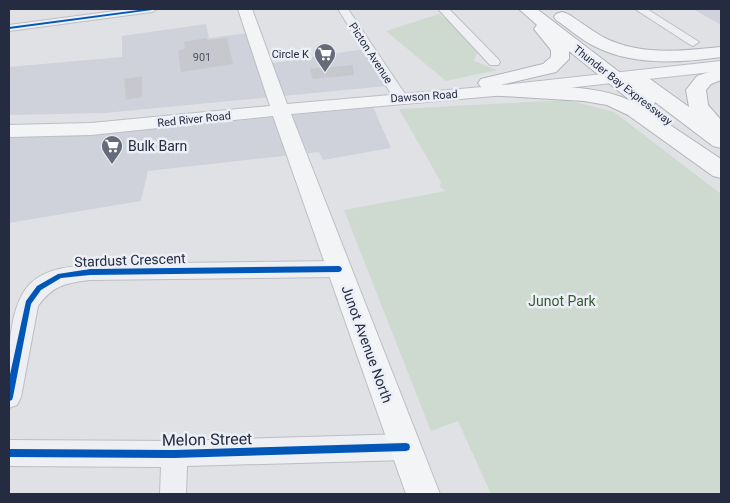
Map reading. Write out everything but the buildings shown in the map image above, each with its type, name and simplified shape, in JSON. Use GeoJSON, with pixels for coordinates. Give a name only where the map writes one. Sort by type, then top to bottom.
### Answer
{"type":"FeatureCollection","features":[{"type":"Feature","properties":{"kind":"highway"},"geometry":{"type":"LineString","coordinates":[[490,87],[549,68],[560,59],[560,49],[557,44],[518,9]]}},
{"type":"Feature","properties":{"kind":"highway","name":"Thunder Bay Expressway"},"geometry":{"type":"LineString","coordinates":[[527,9],[619,74],[721,141]]}},
{"type":"Feature","properties":{"kind":"highway","name":"Thunder Bay Expressway"},"geometry":{"type":"LineString","coordinates":[[545,9],[721,160]]}},
{"type":"Feature","properties":{"kind":"highway"},"geometry":{"type":"LineString","coordinates":[[549,9],[598,41],[631,52],[657,56],[721,52]]}},
{"type":"Feature","properties":{"kind":"highway"},"geometry":{"type":"LineString","coordinates":[[721,74],[704,80],[696,90],[696,99],[703,114],[721,132]]}},
{"type":"Feature","properties":{"kind":"highway"},"geometry":{"type":"LineString","coordinates":[[490,87],[584,95],[613,100],[634,111],[721,170]]}},
{"type":"Feature","properties":{"kind":"main road","name":"Junot Avenue North"},"geometry":{"type":"LineString","coordinates":[[245,9],[280,110],[423,494]]}},
{"type":"Feature","properties":{"kind":"main road","name":"Dawson Road"},"geometry":{"type":"LineString","coordinates":[[619,74],[721,56]]}},
{"type":"Feature","properties":{"kind":"main road","name":"Dawson Road"},"geometry":{"type":"LineString","coordinates":[[380,100],[619,74],[721,66]]}},
{"type":"Feature","properties":{"kind":"main road","name":"Dawson Road"},"geometry":{"type":"LineString","coordinates":[[380,100],[490,87]]}},
{"type":"Feature","properties":{"kind":"main road","name":"Red River Road"},"geometry":{"type":"LineString","coordinates":[[9,131],[91,129],[380,100]]}},
{"type":"Feature","properties":{"kind":"street"},"geometry":{"type":"LineString","coordinates":[[9,28],[152,9]]}},
{"type":"Feature","properties":{"kind":"street","name":"Picton Avenue"},"geometry":{"type":"LineString","coordinates":[[344,9],[400,97]]}},
{"type":"Feature","properties":{"kind":"street"},"geometry":{"type":"LineString","coordinates":[[444,9],[494,62]]}},
{"type":"Feature","properties":{"kind":"street"},"geometry":{"type":"LineString","coordinates":[[640,9],[693,42]]}},
{"type":"Feature","properties":{"kind":"street","name":"Stardust Crescent"},"geometry":{"type":"LineString","coordinates":[[9,397],[28,303],[39,288],[60,276],[90,272],[339,269]]}},
{"type":"Feature","properties":{"kind":"street","name":"Melon Street"},"geometry":{"type":"LineString","coordinates":[[9,453],[174,454],[406,447]]}},
{"type":"Feature","properties":{"kind":"street"},"geometry":{"type":"LineString","coordinates":[[173,494],[174,454]]}},
{"type":"Feature","properties":{"kind":"shaded area"},"geometry":{"type":"Polygon","coordinates":[[[693,9],[721,9],[721,25],[693,9]]]}},
{"type":"Feature","properties":{"kind":"shaded area"},"geometry":{"type":"Polygon","coordinates":[[[206,24],[209,38],[249,33],[260,65],[364,49],[387,86],[105,113],[9,115],[9,67],[122,57],[122,36],[206,24]]]}},
{"type":"Feature","properties":{"kind":"shaded area"},"geometry":{"type":"Polygon","coordinates":[[[373,107],[391,148],[323,160],[319,152],[148,171],[141,201],[9,223],[9,137],[104,134],[373,107]]]}},
{"type":"Feature","properties":{"kind":"green space"},"geometry":{"type":"Polygon","coordinates":[[[439,14],[450,22],[477,53],[474,61],[497,70],[446,81],[386,31],[439,14]]]}},
{"type":"Feature","properties":{"kind":"green space","name":"Junot Park"},"geometry":{"type":"Polygon","coordinates":[[[567,100],[614,112],[721,194],[721,494],[491,494],[458,421],[431,431],[344,210],[446,191],[440,187],[441,182],[399,109],[567,100]]]}},
{"type":"Feature","properties":{"kind":"cycle path"},"geometry":{"type":"LineString","coordinates":[[9,28],[152,9]]}},
{"type":"Feature","properties":{"kind":"cycle path"},"geometry":{"type":"LineString","coordinates":[[9,397],[28,303],[39,288],[60,276],[90,272],[339,269]]}},
{"type":"Feature","properties":{"kind":"cycle path"},"geometry":{"type":"LineString","coordinates":[[9,453],[174,454],[406,447]]}},
{"type":"Feature","properties":{"kind":"place","name":"Circle K"},"geometry":{"type":"Point","coordinates":[325,73]}},
{"type":"Feature","properties":{"kind":"place","name":"Bulk Barn"},"geometry":{"type":"Point","coordinates":[112,165]}}]}
